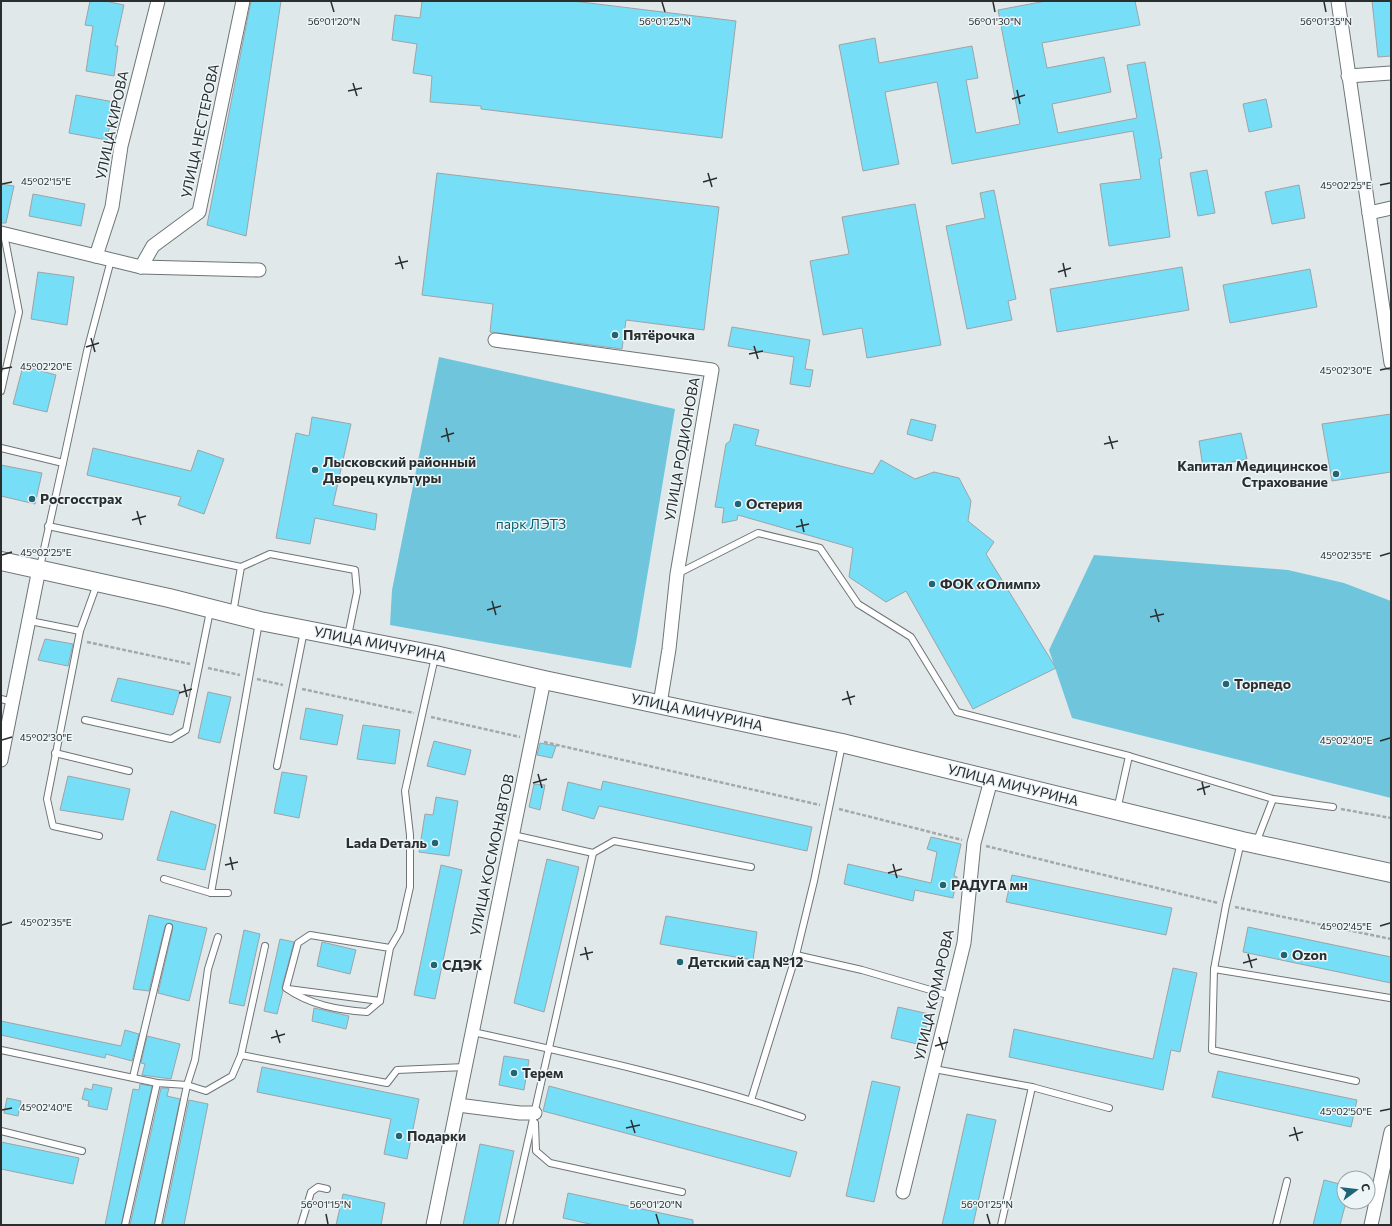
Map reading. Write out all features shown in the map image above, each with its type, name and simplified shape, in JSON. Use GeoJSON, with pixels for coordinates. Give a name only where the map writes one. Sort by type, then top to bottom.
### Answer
{"type":"FeatureCollection","features":[{"type":"Feature","properties":{"kind":"main road","name":"УЛИЦА МИЧУРИНА"},"geometry":{"type":"LineString","coordinates":[[1,561],[98,582],[260,621],[436,655],[544,680],[842,743],[1117,811],[1249,842],[1391,872]]}},
{"type":"Feature","properties":{"kind":"street","name":"УЛИЦА КИРОВА"},"geometry":{"type":"LineString","coordinates":[[96,256],[112,207],[121,146],[158,1]]}},
{"type":"Feature","properties":{"kind":"street","name":"УЛИЦА НЕСТЕРОВА"},"geometry":{"type":"LineString","coordinates":[[141,267],[153,246],[199,212],[243,1]]}},
{"type":"Feature","properties":{"kind":"street"},"geometry":{"type":"LineString","coordinates":[[1338,1],[1391,363]]}},
{"type":"Feature","properties":{"kind":"street"},"geometry":{"type":"LineString","coordinates":[[1348,76],[1391,73]]}},
{"type":"Feature","properties":{"kind":"street"},"geometry":{"type":"LineString","coordinates":[[1369,213],[1391,208]]}},
{"type":"Feature","properties":{"kind":"street"},"geometry":{"type":"LineString","coordinates":[[2,234],[141,267],[259,270]]}},
{"type":"Feature","properties":{"kind":"street","name":"УЛИЦА РОДИОНОВА"},"geometry":{"type":"LineString","coordinates":[[495,340],[712,370],[677,574],[669,649],[660,704]]}},
{"type":"Feature","properties":{"kind":"street"},"geometry":{"type":"LineString","coordinates":[[1,760],[7,701],[30,621],[40,569]]}},
{"type":"Feature","properties":{"kind":"street","name":"УЛИЦА КОСМОНАВТОВ"},"geometry":{"type":"LineString","coordinates":[[433,1225],[544,680]]}},
{"type":"Feature","properties":{"kind":"street","name":"УЛИЦА КОМАРОВА"},"geometry":{"type":"LineString","coordinates":[[903,1192],[964,943],[974,843],[991,780]]}},
{"type":"Feature","properties":{"kind":"street"},"geometry":{"type":"LineString","coordinates":[[458,1105],[520,1113],[535,1113]]}},
{"type":"Feature","properties":{"kind":"street"},"geometry":{"type":"LineString","coordinates":[[1371,1225],[1391,1132]]}},
{"type":"Feature","properties":{"kind":"lane"},"geometry":{"type":"LineString","coordinates":[[1,391],[19,312],[2,234]]}},
{"type":"Feature","properties":{"kind":"lane"},"geometry":{"type":"LineString","coordinates":[[40,569],[48,526],[87,351],[111,260]]}},
{"type":"Feature","properties":{"kind":"lane"},"geometry":{"type":"LineString","coordinates":[[1,448],[63,463]]}},
{"type":"Feature","properties":{"kind":"lane"},"geometry":{"type":"LineString","coordinates":[[48,526],[241,568],[270,554],[355,570],[357,592],[348,638]]}},
{"type":"Feature","properties":{"kind":"lane"},"geometry":{"type":"LineString","coordinates":[[677,574],[758,533],[820,548],[858,604],[911,637],[957,712],[1129,756],[1273,799],[1333,807]]}},
{"type":"Feature","properties":{"kind":"lane"},"geometry":{"type":"LineString","coordinates":[[233,614],[241,568]]}},
{"type":"Feature","properties":{"kind":"lane"},"geometry":{"type":"LineString","coordinates":[[98,582],[80,631],[47,799],[53,826],[99,836]]}},
{"type":"Feature","properties":{"kind":"lane"},"geometry":{"type":"LineString","coordinates":[[85,720],[171,739],[186,730],[200,666],[210,609]]}},
{"type":"Feature","properties":{"kind":"lane"},"geometry":{"type":"LineString","coordinates":[[30,621],[80,631]]}},
{"type":"Feature","properties":{"kind":"lane"},"geometry":{"type":"LineString","coordinates":[[211,894],[260,621]]}},
{"type":"Feature","properties":{"kind":"lane"},"geometry":{"type":"LineString","coordinates":[[277,766],[294,687],[304,629]]}},
{"type":"Feature","properties":{"kind":"lane"},"geometry":{"type":"LineString","coordinates":[[286,988],[301,998],[324,1006],[352,1011],[367,1012],[380,1001],[390,948],[400,931],[410,887],[410,836],[405,791],[436,655]]}},
{"type":"Feature","properties":{"kind":"lane"},"geometry":{"type":"LineString","coordinates":[[751,1100],[796,955],[814,881],[842,743]]}},
{"type":"Feature","properties":{"kind":"lane"},"geometry":{"type":"LineString","coordinates":[[55,753],[129,771]]}},
{"type":"Feature","properties":{"kind":"lane"},"geometry":{"type":"LineString","coordinates":[[1117,811],[1129,756]]}},
{"type":"Feature","properties":{"kind":"lane"},"geometry":{"type":"LineString","coordinates":[[1273,799],[1249,842],[1226,905],[1214,969],[1212,1050],[1356,1082]]}},
{"type":"Feature","properties":{"kind":"lane"},"geometry":{"type":"LineString","coordinates":[[513,835],[593,853],[614,841],[751,867]]}},
{"type":"Feature","properties":{"kind":"lane"},"geometry":{"type":"LineString","coordinates":[[509,1225],[593,853]]}},
{"type":"Feature","properties":{"kind":"lane"},"geometry":{"type":"LineString","coordinates":[[164,879],[211,894],[228,893]]}},
{"type":"Feature","properties":{"kind":"lane"},"geometry":{"type":"LineString","coordinates":[[133,1077],[169,928]]}},
{"type":"Feature","properties":{"kind":"lane"},"geometry":{"type":"LineString","coordinates":[[286,988],[298,943],[310,935],[390,948]]}},
{"type":"Feature","properties":{"kind":"lane"},"geometry":{"type":"LineString","coordinates":[[158,1225],[187,1085],[195,1060],[208,969],[218,937]]}},
{"type":"Feature","properties":{"kind":"lane"},"geometry":{"type":"LineString","coordinates":[[1,1050],[157,1083],[187,1085],[206,1091],[232,1076],[241,1055],[265,946]]}},
{"type":"Feature","properties":{"kind":"lane"},"geometry":{"type":"LineString","coordinates":[[796,955],[862,970],[951,996]]}},
{"type":"Feature","properties":{"kind":"lane"},"geometry":{"type":"LineString","coordinates":[[1214,969],[1390,998]]}},
{"type":"Feature","properties":{"kind":"lane"},"geometry":{"type":"LineString","coordinates":[[286,988],[380,1001]]}},
{"type":"Feature","properties":{"kind":"lane"},"geometry":{"type":"LineString","coordinates":[[473,1032],[548,1048],[751,1100],[802,1118]]}},
{"type":"Feature","properties":{"kind":"lane"},"geometry":{"type":"LineString","coordinates":[[241,1055],[387,1083],[397,1070],[466,1067]]}},
{"type":"Feature","properties":{"kind":"lane"},"geometry":{"type":"LineString","coordinates":[[934,1069],[1032,1087],[1109,1108]]}},
{"type":"Feature","properties":{"kind":"lane"},"geometry":{"type":"LineString","coordinates":[[125,1225],[157,1083]]}},
{"type":"Feature","properties":{"kind":"lane"},"geometry":{"type":"LineString","coordinates":[[1002,1225],[1032,1087]]}},
{"type":"Feature","properties":{"kind":"lane"},"geometry":{"type":"LineString","coordinates":[[535,1113],[536,1150],[550,1163],[682,1192]]}},
{"type":"Feature","properties":{"kind":"lane"},"geometry":{"type":"LineString","coordinates":[[1,1131],[82,1151]]}},
{"type":"Feature","properties":{"kind":"lane"},"geometry":{"type":"LineString","coordinates":[[1276,1225],[1287,1181]]}},
{"type":"Feature","properties":{"kind":"lane"},"geometry":{"type":"LineString","coordinates":[[301,1225],[311,1192],[318,1187],[327,1189]]}},
{"type":"Feature","properties":{"kind":"path"},"geometry":{"type":"LineString","coordinates":[[78,641],[200,666],[532,739],[828,806],[1226,905],[1391,939]]}},
{"type":"Feature","properties":{"kind":"path"},"geometry":{"type":"LineString","coordinates":[[1333,807],[1391,818]]}},
{"type":"Feature","properties":{"kind":"green space","name":"парк ЛЭТЗ"},"geometry":{"type":"Polygon","coordinates":[[[439,357],[675,409],[631,668],[390,625],[392,590],[439,357]]]}},
{"type":"Feature","properties":{"kind":"green space","name":"Торпедо"},"geometry":{"type":"Polygon","coordinates":[[[1094,555],[1288,570],[1344,583],[1391,601],[1391,798],[1072,718],[1049,650],[1094,555]]]}},
{"type":"Feature","properties":{"kind":"building"},"geometry":{"type":"Polygon","coordinates":[[[90,1],[105,1],[124,5],[115,46],[118,46],[114,76],[86,71],[93,26],[85,25],[90,1]]]}},
{"type":"Feature","properties":{"kind":"building"},"geometry":{"type":"Polygon","coordinates":[[[251,1],[281,1],[246,236],[207,225],[251,1]]]}},
{"type":"Feature","properties":{"kind":"building"},"geometry":{"type":"Polygon","coordinates":[[[422,1],[573,1],[736,21],[722,138],[481,109],[481,106],[430,102],[432,76],[413,73],[417,44],[392,40],[395,15],[420,18],[422,1]]]}},
{"type":"Feature","properties":{"kind":"building"},"geometry":{"type":"Polygon","coordinates":[[[1046,1],[1135,1],[1140,25],[1042,43],[1047,68],[1104,57],[1111,92],[1052,104],[1058,133],[1137,118],[1127,65],[1145,62],[1162,158],[1159,159],[1170,237],[1109,246],[1100,184],[1141,179],[1133,131],[952,164],[937,82],[885,92],[899,164],[863,171],[839,45],[875,38],[879,63],[972,46],[978,78],[966,80],[976,133],[1020,124],[998,10],[1046,1]]]}},
{"type":"Feature","properties":{"kind":"building"},"geometry":{"type":"Polygon","coordinates":[[[1372,1],[1391,1],[1391,56],[1378,57],[1372,1]]]}},
{"type":"Feature","properties":{"kind":"building"},"geometry":{"type":"Polygon","coordinates":[[[76,95],[114,102],[107,140],[69,133],[76,95]]]}},
{"type":"Feature","properties":{"kind":"building"},"geometry":{"type":"Polygon","coordinates":[[[1266,99],[1272,127],[1249,132],[1243,104],[1266,99]]]}},
{"type":"Feature","properties":{"kind":"building"},"geometry":{"type":"Polygon","coordinates":[[[1207,170],[1215,213],[1198,216],[1190,173],[1207,170]]]}},
{"type":"Feature","properties":{"kind":"building"},"geometry":{"type":"Polygon","coordinates":[[[437,173],[719,207],[704,330],[626,320],[622,349],[490,332],[493,304],[422,295],[437,173]]]}},
{"type":"Feature","properties":{"kind":"building"},"geometry":{"type":"Polygon","coordinates":[[[1,184],[14,186],[6,223],[1,223],[1,184]]]}},
{"type":"Feature","properties":{"kind":"building"},"geometry":{"type":"Polygon","coordinates":[[[1299,185],[1305,218],[1272,224],[1265,192],[1299,185]]]}},
{"type":"Feature","properties":{"kind":"building"},"geometry":{"type":"Polygon","coordinates":[[[994,190],[1016,299],[1008,301],[1012,320],[967,329],[946,226],[985,218],[980,193],[994,190]]]}},
{"type":"Feature","properties":{"kind":"building"},"geometry":{"type":"Polygon","coordinates":[[[33,194],[85,204],[81,226],[29,216],[33,194]]]}},
{"type":"Feature","properties":{"kind":"building"},"geometry":{"type":"Polygon","coordinates":[[[915,204],[941,345],[867,358],[862,328],[823,335],[810,261],[849,254],[842,217],[915,204]]]}},
{"type":"Feature","properties":{"kind":"building"},"geometry":{"type":"Polygon","coordinates":[[[1182,267],[1189,310],[1057,332],[1050,289],[1182,267]]]}},
{"type":"Feature","properties":{"kind":"building"},"geometry":{"type":"Polygon","coordinates":[[[1310,269],[1317,307],[1230,323],[1223,285],[1310,269]]]}},
{"type":"Feature","properties":{"kind":"building"},"geometry":{"type":"Polygon","coordinates":[[[38,272],[74,277],[67,325],[31,319],[38,272]]]}},
{"type":"Feature","properties":{"kind":"building"},"geometry":{"type":"Polygon","coordinates":[[[732,327],[810,340],[805,369],[813,370],[810,387],[790,384],[794,357],[728,346],[732,327]]]}},
{"type":"Feature","properties":{"kind":"building"},"geometry":{"type":"Polygon","coordinates":[[[23,366],[56,375],[47,412],[13,404],[23,366]]]}},
{"type":"Feature","properties":{"kind":"building"},"geometry":{"type":"Polygon","coordinates":[[[1391,414],[1391,472],[1332,481],[1322,424],[1391,414]]]}},
{"type":"Feature","properties":{"kind":"building","name":"Лысковский районный Дворец культуры"},"geometry":{"type":"Polygon","coordinates":[[[312,417],[351,424],[333,505],[377,514],[375,530],[315,518],[310,544],[276,538],[296,433],[309,436],[312,417]]]}},
{"type":"Feature","properties":{"kind":"building"},"geometry":{"type":"Polygon","coordinates":[[[911,419],[936,425],[932,441],[907,434],[911,419]]]}},
{"type":"Feature","properties":{"kind":"building","name":"ФОК «Олимп»"},"geometry":{"type":"Polygon","coordinates":[[[734,424],[759,430],[755,445],[873,474],[881,460],[915,479],[934,472],[959,478],[971,501],[968,521],[994,542],[986,554],[1056,668],[973,709],[906,591],[886,602],[849,577],[853,548],[738,515],[737,520],[722,523],[724,508],[715,507],[726,444],[730,441],[734,424]]]}},
{"type":"Feature","properties":{"kind":"building"},"geometry":{"type":"Polygon","coordinates":[[[1241,433],[1247,459],[1203,468],[1199,441],[1241,433]]]}},
{"type":"Feature","properties":{"kind":"building"},"geometry":{"type":"Polygon","coordinates":[[[93,448],[191,471],[198,450],[224,459],[204,514],[178,505],[181,497],[87,475],[93,448]]]}},
{"type":"Feature","properties":{"kind":"building"},"geometry":{"type":"Polygon","coordinates":[[[1,465],[42,473],[35,504],[1,496],[1,465]]]}},
{"type":"Feature","properties":{"kind":"building"},"geometry":{"type":"Polygon","coordinates":[[[45,639],[73,644],[68,666],[38,660],[45,639]]]}},
{"type":"Feature","properties":{"kind":"building"},"geometry":{"type":"Polygon","coordinates":[[[118,678],[180,691],[173,715],[111,701],[118,678]]]}},
{"type":"Feature","properties":{"kind":"building"},"geometry":{"type":"Polygon","coordinates":[[[208,692],[231,697],[220,743],[198,738],[208,692]]]}},
{"type":"Feature","properties":{"kind":"building"},"geometry":{"type":"Polygon","coordinates":[[[306,708],[343,715],[337,745],[300,739],[306,708]]]}},
{"type":"Feature","properties":{"kind":"building"},"geometry":{"type":"Polygon","coordinates":[[[363,725],[400,730],[395,764],[357,759],[363,725]]]}},
{"type":"Feature","properties":{"kind":"building"},"geometry":{"type":"Polygon","coordinates":[[[434,741],[471,750],[465,775],[427,766],[434,741]]]}},
{"type":"Feature","properties":{"kind":"building"},"geometry":{"type":"Polygon","coordinates":[[[540,743],[556,746],[552,758],[537,755],[540,743]]]}},
{"type":"Feature","properties":{"kind":"building"},"geometry":{"type":"Polygon","coordinates":[[[282,772],[307,776],[299,818],[274,813],[282,772]]]}},
{"type":"Feature","properties":{"kind":"building"},"geometry":{"type":"Polygon","coordinates":[[[68,776],[130,789],[123,820],[60,810],[68,776]]]}},
{"type":"Feature","properties":{"kind":"building"},"geometry":{"type":"Polygon","coordinates":[[[603,781],[812,827],[807,851],[599,806],[594,819],[562,810],[568,782],[601,790],[603,781]]]}},
{"type":"Feature","properties":{"kind":"building"},"geometry":{"type":"Polygon","coordinates":[[[534,784],[545,785],[540,810],[529,807],[534,784]]]}},
{"type":"Feature","properties":{"kind":"building"},"geometry":{"type":"Polygon","coordinates":[[[436,797],[458,801],[449,856],[419,852],[425,814],[433,815],[436,797]]]}},
{"type":"Feature","properties":{"kind":"building"},"geometry":{"type":"Polygon","coordinates":[[[171,811],[216,825],[205,870],[157,860],[171,811]]]}},
{"type":"Feature","properties":{"kind":"building"},"geometry":{"type":"Polygon","coordinates":[[[931,837],[961,844],[954,876],[957,877],[953,898],[915,890],[913,901],[844,884],[848,864],[931,883],[937,852],[927,849],[931,837]]]}},
{"type":"Feature","properties":{"kind":"building"},"geometry":{"type":"Polygon","coordinates":[[[547,859],[579,867],[544,1012],[514,1003],[547,859]]]}},
{"type":"Feature","properties":{"kind":"building"},"geometry":{"type":"Polygon","coordinates":[[[441,865],[462,870],[435,999],[414,995],[441,865]]]}},
{"type":"Feature","properties":{"kind":"building"},"geometry":{"type":"Polygon","coordinates":[[[1012,875],[1172,908],[1166,935],[1006,902],[1012,875]]]}},
{"type":"Feature","properties":{"kind":"building"},"geometry":{"type":"Polygon","coordinates":[[[149,915],[207,928],[189,1001],[158,993],[173,928],[170,923],[165,926],[149,991],[133,989],[149,915]]]}},
{"type":"Feature","properties":{"kind":"building"},"geometry":{"type":"Polygon","coordinates":[[[666,916],[757,932],[753,960],[660,944],[666,916]]]}},
{"type":"Feature","properties":{"kind":"building"},"geometry":{"type":"Polygon","coordinates":[[[1248,927],[1391,957],[1391,983],[1243,952],[1248,927]]]}},
{"type":"Feature","properties":{"kind":"building"},"geometry":{"type":"Polygon","coordinates":[[[244,930],[260,934],[244,1006],[229,1003],[244,930]]]}},
{"type":"Feature","properties":{"kind":"building"},"geometry":{"type":"Polygon","coordinates":[[[280,939],[294,942],[282,987],[283,991],[277,1014],[264,1011],[280,939]]]}},
{"type":"Feature","properties":{"kind":"building"},"geometry":{"type":"Polygon","coordinates":[[[322,942],[356,950],[350,974],[317,966],[322,942]]]}},
{"type":"Feature","properties":{"kind":"building"},"geometry":{"type":"Polygon","coordinates":[[[1173,968],[1197,973],[1180,1052],[1171,1050],[1163,1090],[1009,1057],[1014,1029],[1153,1059],[1173,968]]]}},
{"type":"Feature","properties":{"kind":"building"},"geometry":{"type":"Polygon","coordinates":[[[898,1007],[929,1014],[922,1045],[891,1038],[898,1007]]]}},
{"type":"Feature","properties":{"kind":"building"},"geometry":{"type":"Polygon","coordinates":[[[314,1008],[349,1016],[346,1029],[312,1021],[314,1008]]]}},
{"type":"Feature","properties":{"kind":"building"},"geometry":{"type":"Polygon","coordinates":[[[1,1021],[121,1046],[125,1030],[139,1034],[132,1061],[106,1054],[105,1058],[1,1035],[1,1021]]]}},
{"type":"Feature","properties":{"kind":"building"},"geometry":{"type":"Polygon","coordinates":[[[147,1036],[180,1044],[171,1079],[142,1075],[145,1064],[141,1063],[147,1036]]]}},
{"type":"Feature","properties":{"kind":"building","name":"Терем"},"geometry":{"type":"Polygon","coordinates":[[[504,1056],[529,1060],[524,1090],[499,1085],[504,1056]]]}},
{"type":"Feature","properties":{"kind":"building"},"geometry":{"type":"Polygon","coordinates":[[[262,1067],[419,1099],[407,1159],[384,1154],[391,1119],[257,1092],[262,1067]]]}},
{"type":"Feature","properties":{"kind":"building"},"geometry":{"type":"Polygon","coordinates":[[[1218,1071],[1357,1100],[1351,1127],[1212,1097],[1218,1071]]]}},
{"type":"Feature","properties":{"kind":"building"},"geometry":{"type":"Polygon","coordinates":[[[872,1081],[900,1087],[874,1202],[846,1196],[872,1081]]]}},
{"type":"Feature","properties":{"kind":"building"},"geometry":{"type":"Polygon","coordinates":[[[93,1084],[112,1088],[107,1110],[88,1106],[89,1101],[82,1099],[85,1088],[92,1090],[93,1084]]]}},
{"type":"Feature","properties":{"kind":"building"},"geometry":{"type":"Polygon","coordinates":[[[140,1084],[152,1086],[121,1225],[105,1225],[133,1089],[139,1090],[140,1084]]]}},
{"type":"Feature","properties":{"kind":"building"},"geometry":{"type":"Polygon","coordinates":[[[549,1086],[797,1152],[790,1177],[543,1111],[549,1086]]]}},
{"type":"Feature","properties":{"kind":"building"},"geometry":{"type":"Polygon","coordinates":[[[161,1088],[169,1088],[167,1096],[180,1099],[154,1225],[130,1225],[161,1088]]]}},
{"type":"Feature","properties":{"kind":"building"},"geometry":{"type":"Polygon","coordinates":[[[7,1098],[21,1101],[18,1116],[4,1113],[7,1098]]]}},
{"type":"Feature","properties":{"kind":"building"},"geometry":{"type":"Polygon","coordinates":[[[189,1100],[208,1104],[184,1225],[163,1225],[189,1100]]]}},
{"type":"Feature","properties":{"kind":"building"},"geometry":{"type":"Polygon","coordinates":[[[967,1114],[996,1120],[973,1225],[942,1225],[967,1114]]]}},
{"type":"Feature","properties":{"kind":"building"},"geometry":{"type":"Polygon","coordinates":[[[1,1142],[79,1158],[73,1184],[1,1169],[1,1142]]]}},
{"type":"Feature","properties":{"kind":"building"},"geometry":{"type":"Polygon","coordinates":[[[480,1144],[514,1151],[498,1225],[463,1225],[480,1144]]]}},
{"type":"Feature","properties":{"kind":"building"},"geometry":{"type":"Polygon","coordinates":[[[1324,1180],[1336,1183],[1336,1210],[1344,1210],[1340,1225],[1313,1225],[1324,1180]]]}},
{"type":"Feature","properties":{"kind":"building"},"geometry":{"type":"Polygon","coordinates":[[[568,1193],[693,1220],[693,1225],[594,1225],[563,1218],[568,1193]]]}},
{"type":"Feature","properties":{"kind":"building"},"geometry":{"type":"Polygon","coordinates":[[[343,1194],[385,1203],[381,1225],[336,1225],[343,1194]]]}},
{"type":"Feature","properties":{"kind":"place","name":"Пятёрочка"},"geometry":{"type":"Point","coordinates":[615,335]}},
{"type":"Feature","properties":{"kind":"place","name":"Лысковский районный Дворец культуры"},"geometry":{"type":"Point","coordinates":[315,470]}},
{"type":"Feature","properties":{"kind":"place","name":"Капитал Медицинское Страхование"},"geometry":{"type":"Point","coordinates":[1336,474]}},
{"type":"Feature","properties":{"kind":"place","name":"Росгосстрах"},"geometry":{"type":"Point","coordinates":[32,499]}},
{"type":"Feature","properties":{"kind":"place","name":"Остерия"},"geometry":{"type":"Point","coordinates":[738,504]}},
{"type":"Feature","properties":{"kind":"place","name":"ФОК «Олимп»"},"geometry":{"type":"Point","coordinates":[932,584]}},
{"type":"Feature","properties":{"kind":"place","name":"Торпедо"},"geometry":{"type":"Point","coordinates":[1226,684]}},
{"type":"Feature","properties":{"kind":"place","name":"Lada Dеталь"},"geometry":{"type":"Point","coordinates":[435,843]}},
{"type":"Feature","properties":{"kind":"place","name":"РАДУГА мн"},"geometry":{"type":"Point","coordinates":[943,885]}},
{"type":"Feature","properties":{"kind":"place","name":"Ozon"},"geometry":{"type":"Point","coordinates":[1284,955]}},
{"type":"Feature","properties":{"kind":"place","name":"Детский сад №12"},"geometry":{"type":"Point","coordinates":[680,962]}},
{"type":"Feature","properties":{"kind":"place","name":"СДЭК"},"geometry":{"type":"Point","coordinates":[434,965]}},
{"type":"Feature","properties":{"kind":"place","name":"Терем"},"geometry":{"type":"Point","coordinates":[514,1073]}},
{"type":"Feature","properties":{"kind":"place","name":"Подарки"},"geometry":{"type":"Point","coordinates":[399,1136]}}]}
